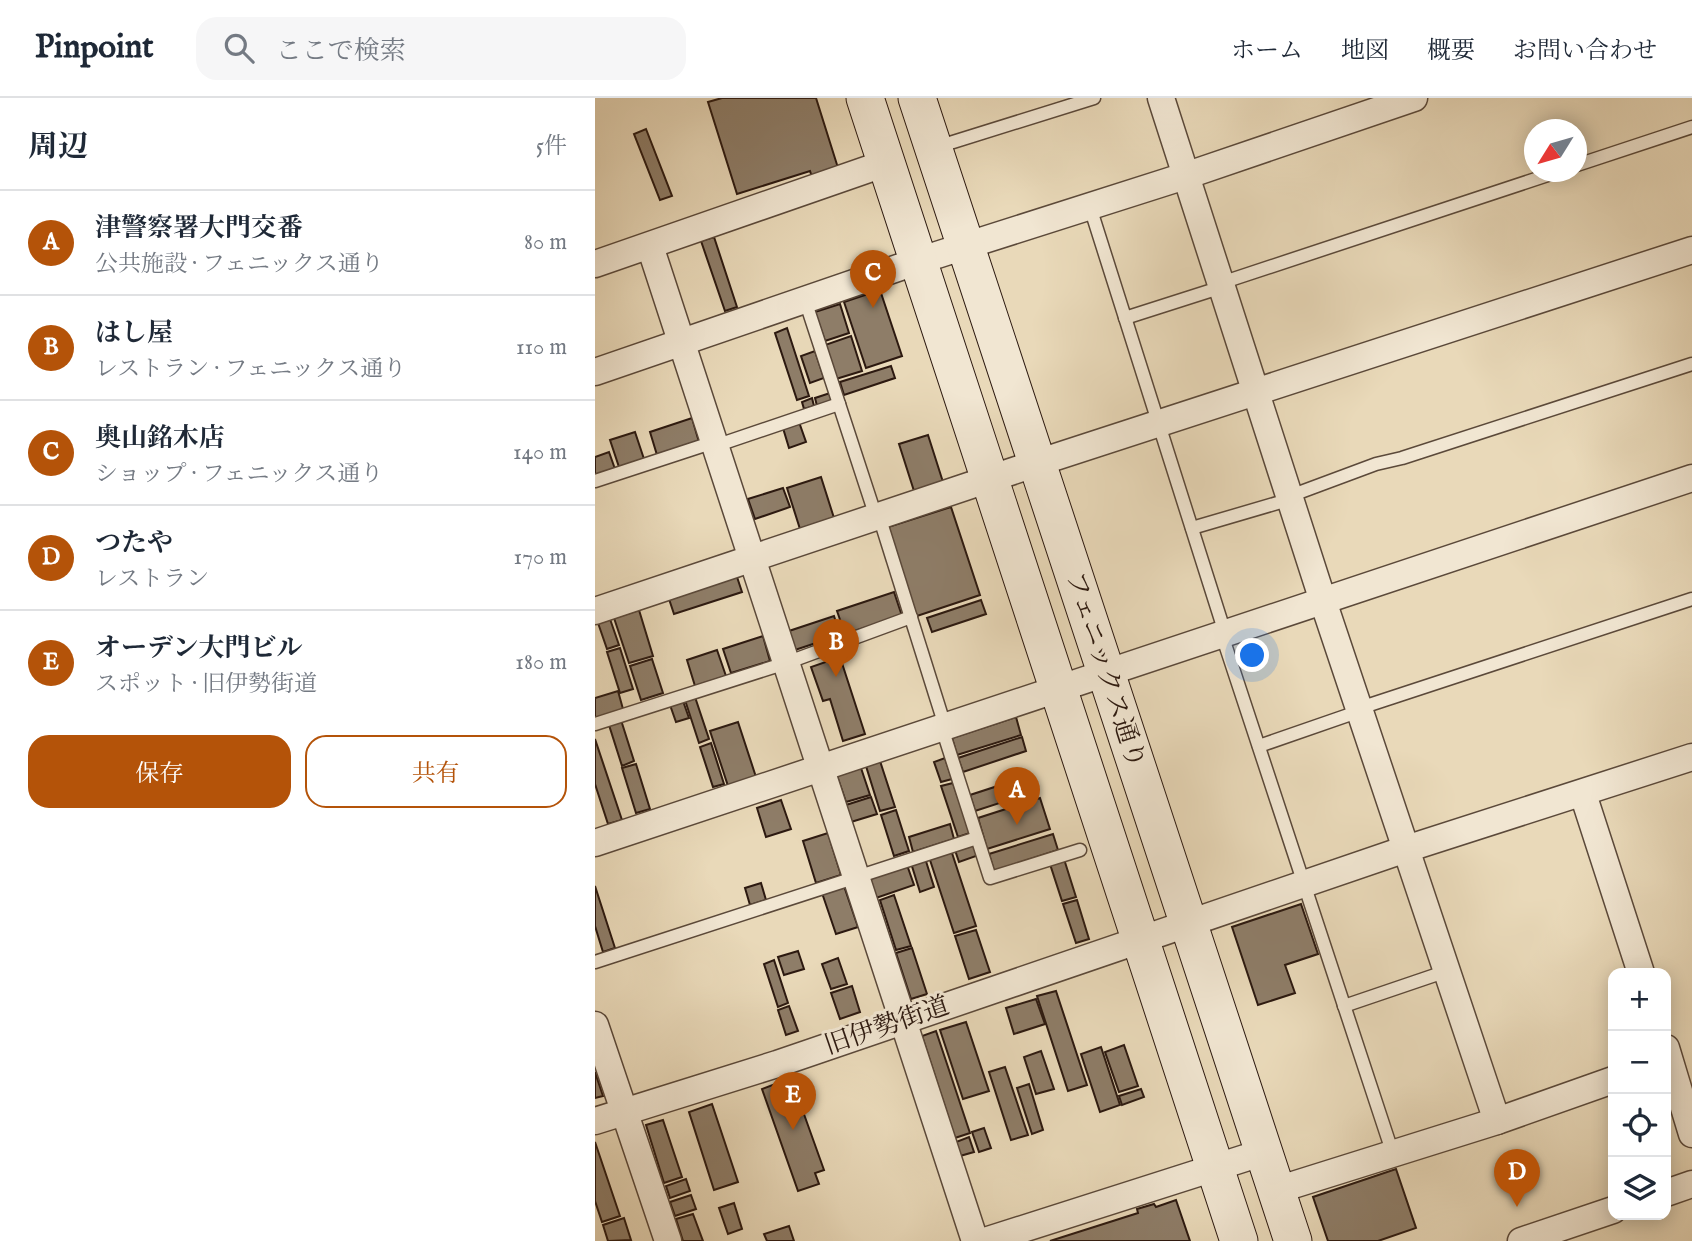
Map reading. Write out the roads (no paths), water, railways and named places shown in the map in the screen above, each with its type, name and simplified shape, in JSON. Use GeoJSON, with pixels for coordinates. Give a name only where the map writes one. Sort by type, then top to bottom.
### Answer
{"type":"FeatureCollection","features":[{"type":"Feature","properties":{"kind":"street","name":"フェニックス通り"},"geometry":{"type":"LineString","coordinates":[[865,98],[1239,1241]]}},
{"type":"Feature","properties":{"kind":"street","name":"フェニックス通り"},"geometry":{"type":"LineString","coordinates":[[918,98],[1293,1241]]}},
{"type":"Feature","properties":{"kind":"street"},"geometry":{"type":"LineString","coordinates":[[1161,98],[1497,1121]]}},
{"type":"Feature","properties":{"kind":"street"},"geometry":{"type":"LineString","coordinates":[[595,372],[919,261],[1185,176],[1414,98]]}},
{"type":"Feature","properties":{"kind":"street"},"geometry":{"type":"LineString","coordinates":[[595,264],[886,163]]}},
{"type":"Feature","properties":{"kind":"street"},"geometry":{"type":"LineString","coordinates":[[650,246],[975,1241]]}},
{"type":"Feature","properties":{"kind":"street"},"geometry":{"type":"LineString","coordinates":[[595,611],[1037,463],[1692,250]]}},
{"type":"Feature","properties":{"kind":"street"},"geometry":{"type":"LineString","coordinates":[[595,844],[1692,478]]}},
{"type":"Feature","properties":{"kind":"street","name":"旧伊勢街道"},"geometry":{"type":"LineString","coordinates":[[595,1121],[777,1064],[1406,849],[1692,757]]}},
{"type":"Feature","properties":{"kind":"street"},"geometry":{"type":"LineString","coordinates":[[1583,794],[1639,968]]}},
{"type":"Feature","properties":{"kind":"street"},"geometry":{"type":"LineString","coordinates":[[595,1024],[668,1241]]}},
{"type":"Feature","properties":{"kind":"street"},"geometry":{"type":"LineString","coordinates":[[1673,1056],[1692,1135]]}},
{"type":"Feature","properties":{"kind":"street"},"geometry":{"type":"LineString","coordinates":[[1277,1190],[1497,1121],[1608,1082]]}},
{"type":"Feature","properties":{"kind":"street"},"geometry":{"type":"LineString","coordinates":[[985,1241],[1264,1152]]}},
{"type":"Feature","properties":{"kind":"street"},"geometry":{"type":"LineString","coordinates":[[1671,1190],[1692,1184]]}},
{"type":"Feature","properties":{"kind":"street"},"geometry":{"type":"LineString","coordinates":[[1521,1241],[1608,1212]]}},
{"type":"Feature","properties":{"kind":"lane"},"geometry":{"type":"LineString","coordinates":[[934,148],[1094,98]]}},
{"type":"Feature","properties":{"kind":"lane"},"geometry":{"type":"LineString","coordinates":[[1587,162],[1692,127]]}},
{"type":"Feature","properties":{"kind":"lane"},"geometry":{"type":"LineString","coordinates":[[1125,318],[1527,182]]}},
{"type":"Feature","properties":{"kind":"lane"},"geometry":{"type":"LineString","coordinates":[[1090,207],[1259,746],[1392,1154]]}},
{"type":"Feature","properties":{"kind":"lane"},"geometry":{"type":"LineString","coordinates":[[805,300],[911,617],[990,878],[1080,850]]}},
{"type":"Feature","properties":{"kind":"lane"},"geometry":{"type":"LineString","coordinates":[[1192,528],[1291,498],[1375,464],[1692,364]]}},
{"type":"Feature","properties":{"kind":"lane"},"geometry":{"type":"LineString","coordinates":[[595,481],[839,404]]}},
{"type":"Feature","properties":{"kind":"lane"},"geometry":{"type":"LineString","coordinates":[[1259,746],[1692,599]]}},
{"type":"Feature","properties":{"kind":"lane"},"geometry":{"type":"LineString","coordinates":[[595,724],[786,663],[911,617]]}},
{"type":"Feature","properties":{"kind":"lane"},"geometry":{"type":"LineString","coordinates":[[595,962],[977,838]]}},
{"type":"Feature","properties":{"kind":"lane"},"geometry":{"type":"LineString","coordinates":[[1345,1006],[1447,971]]}},
{"type":"Feature","properties":{"kind":"place","name":"奥山銘木店"},"geometry":{"type":"Point","coordinates":[873,308]}},
{"type":"Feature","properties":{"kind":"place","name":"はし屋"},"geometry":{"type":"Point","coordinates":[836,677]}},
{"type":"Feature","properties":{"kind":"place","name":"津警察署大門交番"},"geometry":{"type":"Point","coordinates":[1017,825]}},
{"type":"Feature","properties":{"kind":"place","name":"オーデン大門ビル"},"geometry":{"type":"Point","coordinates":[793,1130]}},
{"type":"Feature","properties":{"kind":"place","name":"つたや"},"geometry":{"type":"Point","coordinates":[1517,1207]}}]}
